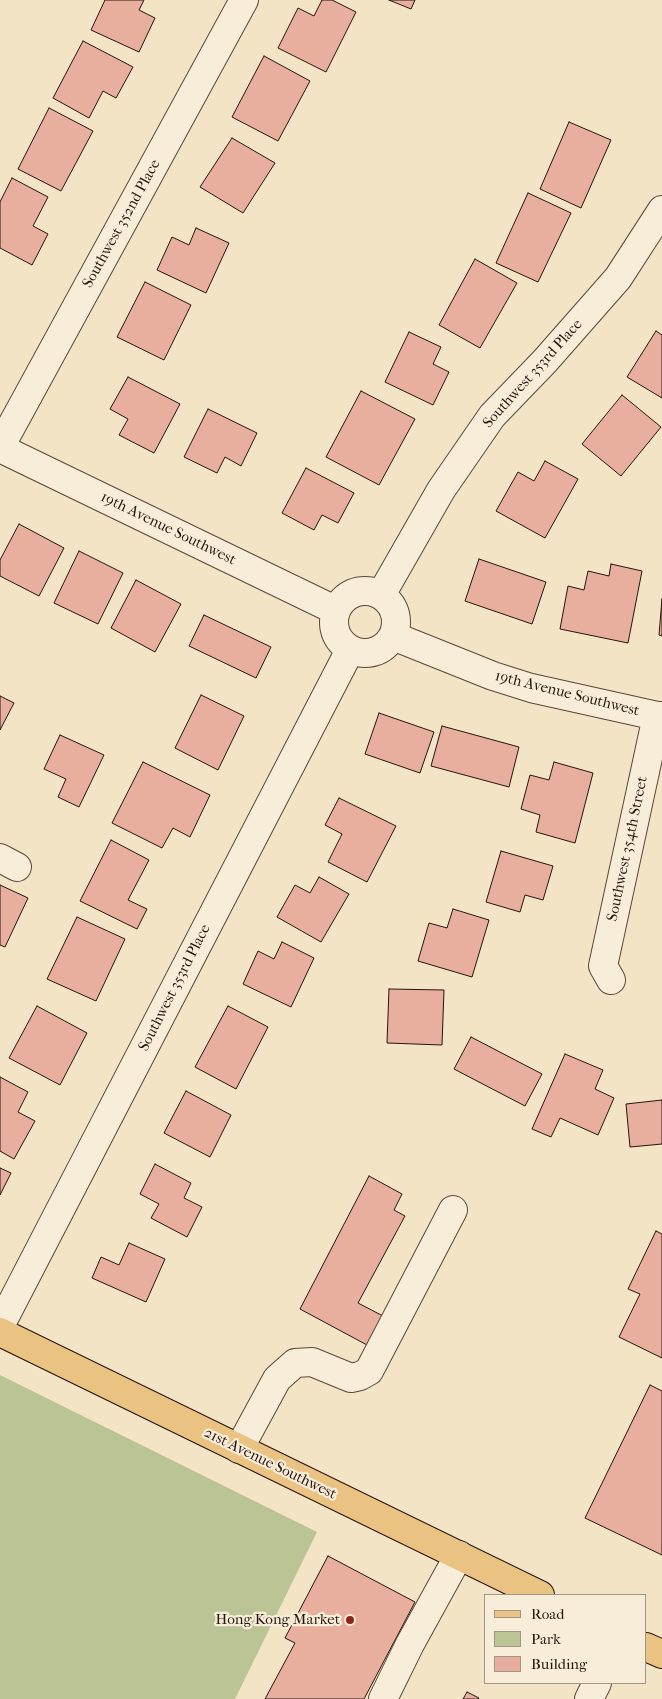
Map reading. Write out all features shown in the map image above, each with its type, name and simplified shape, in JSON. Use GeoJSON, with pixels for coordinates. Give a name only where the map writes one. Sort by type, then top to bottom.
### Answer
{"type":"FeatureCollection","features":[{"type":"Feature","properties":{"kind":"main road","name":"21st Avenue Southwest"},"geometry":{"type":"LineString","coordinates":[[0,1332],[538,1594]]}},
{"type":"Feature","properties":{"kind":"main road"},"geometry":{"type":"LineString","coordinates":[[647,1646],[662,1654]]}},
{"type":"Feature","properties":{"kind":"street","name":"Southwest 352nd Place"},"geometry":{"type":"LineString","coordinates":[[2,454],[244,0]]}},
{"type":"Feature","properties":{"kind":"street","name":"Southwest 353rd Place"},"geometry":{"type":"LineString","coordinates":[[381,595],[441,490],[492,416],[545,361],[618,278],[662,210]]}},
{"type":"Feature","properties":{"kind":"street","name":"19th Avenue Southwest"},"geometry":{"type":"LineString","coordinates":[[2,454],[335,610]]}},
{"type":"Feature","properties":{"kind":"street"},"geometry":{"type":"LineString","coordinates":[[365,591],[381,595],[389,602],[395,612],[397,625],[393,636],[381,648],[370,653],[359,653],[350,650],[340,642],[334,633],[335,610],[344,599],[355,593],[365,591]]}},
{"type":"Feature","properties":{"kind":"street","name":"19th Avenue Southwest"},"geometry":{"type":"LineString","coordinates":[[393,636],[493,676],[531,688],[660,716]]}},
{"type":"Feature","properties":{"kind":"street","name":"Southwest 353rd Place"},"geometry":{"type":"LineString","coordinates":[[0,1326],[350,650]]}},
{"type":"Feature","properties":{"kind":"street","name":"Southwest 354th Street"},"geometry":{"type":"LineString","coordinates":[[611,980],[603,966],[660,716]]}},
{"type":"Feature","properties":{"kind":"street"},"geometry":{"type":"LineString","coordinates":[[239,1449],[277,1379],[295,1364],[312,1362],[351,1378],[360,1376],[368,1371],[453,1210]]}},
{"type":"Feature","properties":{"kind":"street"},"geometry":{"type":"LineString","coordinates":[[383,1699],[410,1644],[459,1556]]}},
{"type":"Feature","properties":{"kind":"street"},"geometry":{"type":"LineString","coordinates":[[589,1699],[596,1684]]}},
{"type":"Feature","properties":{"kind":"green space"},"geometry":{"type":"Polygon","coordinates":[[[0,1375],[317,1532],[235,1699],[0,1699],[0,1375]]]}},
{"type":"Feature","properties":{"kind":"building"},"geometry":{"type":"Polygon","coordinates":[[[105,0],[144,0],[139,10],[155,18],[139,52],[91,30],[105,0]]]}},
{"type":"Feature","properties":{"kind":"building"},"geometry":{"type":"Polygon","coordinates":[[[322,0],[332,0],[356,12],[326,72],[278,48],[298,8],[314,16],[322,0]]]}},
{"type":"Feature","properties":{"kind":"building"},"geometry":{"type":"Polygon","coordinates":[[[389,0],[415,0],[411,9],[389,0]]]}},
{"type":"Feature","properties":{"kind":"building"},"geometry":{"type":"Polygon","coordinates":[[[83,41],[133,67],[116,98],[103,91],[89,118],[53,98],[83,41]]]}},
{"type":"Feature","properties":{"kind":"building"},"geometry":{"type":"Polygon","coordinates":[[[264,56],[310,81],[278,141],[232,117],[264,56]]]}},
{"type":"Feature","properties":{"kind":"building"},"geometry":{"type":"Polygon","coordinates":[[[49,108],[93,131],[61,191],[18,169],[49,108]]]}},
{"type":"Feature","properties":{"kind":"building"},"geometry":{"type":"Polygon","coordinates":[[[569,122],[611,140],[581,208],[540,189],[569,122]]]}},
{"type":"Feature","properties":{"kind":"building"},"geometry":{"type":"Polygon","coordinates":[[[232,138],[275,163],[243,213],[200,187],[232,138]]]}},
{"type":"Feature","properties":{"kind":"building"},"geometry":{"type":"Polygon","coordinates":[[[12,178],[48,197],[33,226],[48,234],[32,265],[0,248],[0,202],[12,178]]]}},
{"type":"Feature","properties":{"kind":"building"},"geometry":{"type":"Polygon","coordinates":[[[528,193],[571,213],[538,282],[496,263],[528,193]]]}},
{"type":"Feature","properties":{"kind":"building"},"geometry":{"type":"Polygon","coordinates":[[[196,228],[229,243],[206,293],[157,270],[172,237],[189,245],[196,228]]]}},
{"type":"Feature","properties":{"kind":"building"},"geometry":{"type":"Polygon","coordinates":[[[475,259],[517,283],[480,348],[439,325],[475,259]]]}},
{"type":"Feature","properties":{"kind":"building"},"geometry":{"type":"Polygon","coordinates":[[[145,282],[191,305],[164,360],[117,337],[145,282]]]}},
{"type":"Feature","properties":{"kind":"building"},"geometry":{"type":"Polygon","coordinates":[[[656,331],[662,335],[662,398],[627,377],[656,331]]]}},
{"type":"Feature","properties":{"kind":"building"},"geometry":{"type":"Polygon","coordinates":[[[409,332],[441,347],[433,364],[449,372],[433,405],[385,382],[409,332]]]}},
{"type":"Feature","properties":{"kind":"building"},"geometry":{"type":"Polygon","coordinates":[[[128,377],[180,404],[154,453],[119,435],[128,419],[110,409],[128,377]]]}},
{"type":"Feature","properties":{"kind":"building"},"geometry":{"type":"Polygon","coordinates":[[[361,391],[415,419],[379,485],[326,457],[361,391]]]}},
{"type":"Feature","properties":{"kind":"building"},"geometry":{"type":"Polygon","coordinates":[[[622,395],[661,427],[621,476],[582,444],[622,395]]]}},
{"type":"Feature","properties":{"kind":"building"},"geometry":{"type":"Polygon","coordinates":[[[208,409],[257,433],[241,466],[225,457],[217,473],[184,457],[208,409]]]}},
{"type":"Feature","properties":{"kind":"building"},"geometry":{"type":"Polygon","coordinates":[[[545,461],[578,479],[545,538],[496,511],[518,472],[534,481],[545,461]]]}},
{"type":"Feature","properties":{"kind":"building"},"geometry":{"type":"Polygon","coordinates":[[[306,468],[354,493],[338,523],[322,515],[314,530],[282,513],[306,468]]]}},
{"type":"Feature","properties":{"kind":"building"},"geometry":{"type":"Polygon","coordinates":[[[19,524],[64,548],[39,596],[0,576],[0,560],[19,524]]]}},
{"type":"Feature","properties":{"kind":"building"},"geometry":{"type":"Polygon","coordinates":[[[79,551],[123,573],[98,624],[54,603],[79,551]]]}},
{"type":"Feature","properties":{"kind":"building"},"geometry":{"type":"Polygon","coordinates":[[[479,559],[546,582],[532,624],[465,601],[479,559]]]}},
{"type":"Feature","properties":{"kind":"building"},"geometry":{"type":"Polygon","coordinates":[[[611,564],[642,571],[628,643],[560,629],[568,586],[584,590],[588,571],[609,576],[611,564]]]}},
{"type":"Feature","properties":{"kind":"building"},"geometry":{"type":"Polygon","coordinates":[[[136,580],[181,604],[155,652],[111,628],[136,580]]]}},
{"type":"Feature","properties":{"kind":"building"},"geometry":{"type":"Polygon","coordinates":[[[662,599],[662,636],[659,635],[662,599]]]}},
{"type":"Feature","properties":{"kind":"building"},"geometry":{"type":"Polygon","coordinates":[[[204,615],[271,647],[256,678],[189,646],[204,615]]]}},
{"type":"Feature","properties":{"kind":"building"},"geometry":{"type":"Polygon","coordinates":[[[201,695],[244,716],[218,770],[175,748],[201,695]]]}},
{"type":"Feature","properties":{"kind":"building"},"geometry":{"type":"Polygon","coordinates":[[[0,696],[14,703],[0,730],[0,696]]]}},
{"type":"Feature","properties":{"kind":"building"},"geometry":{"type":"Polygon","coordinates":[[[379,713],[434,732],[420,773],[365,754],[379,713]]]}},
{"type":"Feature","properties":{"kind":"building"},"geometry":{"type":"Polygon","coordinates":[[[442,726],[519,747],[509,787],[431,766],[442,726]]]}},
{"type":"Feature","properties":{"kind":"building"},"geometry":{"type":"Polygon","coordinates":[[[60,735],[104,755],[79,807],[58,797],[66,779],[44,769],[60,735]]]}},
{"type":"Feature","properties":{"kind":"building"},"geometry":{"type":"Polygon","coordinates":[[[143,762],[210,795],[190,837],[173,828],[162,848],[112,823],[143,762]]]}},
{"type":"Feature","properties":{"kind":"building"},"geometry":{"type":"Polygon","coordinates":[[[554,762],[593,773],[575,843],[536,832],[540,815],[521,809],[530,775],[549,780],[554,762]]]}},
{"type":"Feature","properties":{"kind":"building"},"geometry":{"type":"Polygon","coordinates":[[[339,798],[396,826],[367,882],[328,862],[342,834],[325,825],[339,798]]]}},
{"type":"Feature","properties":{"kind":"building"},"geometry":{"type":"Polygon","coordinates":[[[111,840],[149,860],[128,900],[147,909],[137,929],[80,901],[111,840]]]}},
{"type":"Feature","properties":{"kind":"building"},"geometry":{"type":"Polygon","coordinates":[[[501,851],[553,866],[543,900],[525,895],[520,912],[486,902],[501,851]]]}},
{"type":"Feature","properties":{"kind":"building"},"geometry":{"type":"Polygon","coordinates":[[[319,877],[349,894],[321,942],[277,917],[295,885],[310,893],[319,877]]]}},
{"type":"Feature","properties":{"kind":"building"},"geometry":{"type":"Polygon","coordinates":[[[0,885],[28,898],[5,947],[0,945],[0,885]]]}},
{"type":"Feature","properties":{"kind":"building"},"geometry":{"type":"Polygon","coordinates":[[[453,909],[489,920],[472,977],[418,961],[429,923],[447,928],[453,909]]]}},
{"type":"Feature","properties":{"kind":"building"},"geometry":{"type":"Polygon","coordinates":[[[77,917],[125,939],[96,1001],[47,979],[77,917]]]}},
{"type":"Feature","properties":{"kind":"building"},"geometry":{"type":"Polygon","coordinates":[[[282,942],[314,958],[291,1007],[243,984],[258,951],[274,959],[282,942]]]}},
{"type":"Feature","properties":{"kind":"building"},"geometry":{"type":"Polygon","coordinates":[[[389,989],[444,990],[442,1045],[387,1043],[389,989]]]}},
{"type":"Feature","properties":{"kind":"building"},"geometry":{"type":"Polygon","coordinates":[[[37,1006],[87,1033],[60,1085],[9,1058],[37,1006]]]}},
{"type":"Feature","properties":{"kind":"building"},"geometry":{"type":"Polygon","coordinates":[[[228,1006],[268,1027],[236,1089],[195,1067],[228,1006]]]}},
{"type":"Feature","properties":{"kind":"building"},"geometry":{"type":"Polygon","coordinates":[[[471,1037],[542,1074],[525,1106],[454,1069],[471,1037]]]}},
{"type":"Feature","properties":{"kind":"building"},"geometry":{"type":"Polygon","coordinates":[[[565,1054],[603,1070],[595,1089],[614,1098],[598,1135],[560,1118],[551,1137],[532,1129],[565,1054]]]}},
{"type":"Feature","properties":{"kind":"building"},"geometry":{"type":"Polygon","coordinates":[[[0,1077],[28,1092],[18,1112],[35,1121],[14,1159],[0,1151],[0,1077]]]}},
{"type":"Feature","properties":{"kind":"building"},"geometry":{"type":"Polygon","coordinates":[[[186,1091],[231,1115],[210,1157],[164,1133],[186,1091]]]}},
{"type":"Feature","properties":{"kind":"building"},"geometry":{"type":"Polygon","coordinates":[[[662,1100],[662,1144],[630,1147],[626,1104],[662,1100]]]}},
{"type":"Feature","properties":{"kind":"building"},"geometry":{"type":"Polygon","coordinates":[[[155,1164],[191,1183],[184,1198],[202,1207],[187,1237],[151,1218],[159,1204],[140,1194],[155,1164]]]}},
{"type":"Feature","properties":{"kind":"building"},"geometry":{"type":"Polygon","coordinates":[[[0,1168],[11,1173],[0,1195],[0,1168]]]}},
{"type":"Feature","properties":{"kind":"building"},"geometry":{"type":"Polygon","coordinates":[[[369,1176],[402,1194],[394,1210],[405,1216],[358,1303],[383,1316],[367,1345],[300,1309],[369,1176]]]}},
{"type":"Feature","properties":{"kind":"building"},"geometry":{"type":"Polygon","coordinates":[[[656,1231],[662,1234],[662,1358],[619,1337],[640,1294],[628,1289],[656,1231]]]}},
{"type":"Feature","properties":{"kind":"building"},"geometry":{"type":"Polygon","coordinates":[[[129,1243],[165,1259],[146,1302],[92,1278],[101,1257],[119,1265],[129,1243]]]}},
{"type":"Feature","properties":{"kind":"building"},"geometry":{"type":"Polygon","coordinates":[[[650,1385],[662,1391],[662,1555],[585,1518],[650,1385]]]}},
{"type":"Feature","properties":{"kind":"building","name":"Hong Kong Market"},"geometry":{"type":"Polygon","coordinates":[[[328,1556],[415,1602],[364,1699],[265,1699],[295,1643],[285,1638],[328,1556]]]}},
{"type":"Feature","properties":{"kind":"building"},"geometry":{"type":"Polygon","coordinates":[[[467,1692],[479,1698],[463,1699],[467,1692]]]}},
{"type":"Feature","properties":{"kind":"place","name":"Hong Kong Market"},"geometry":{"type":"Point","coordinates":[350,1620]}}]}
